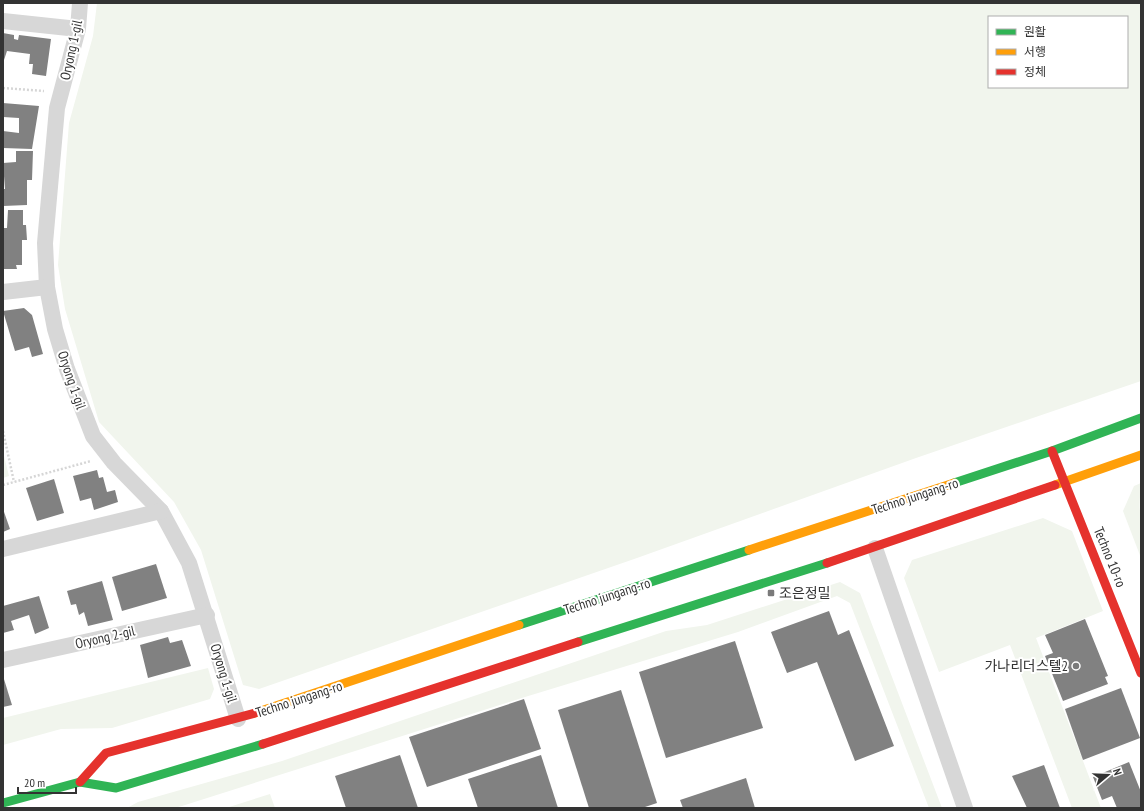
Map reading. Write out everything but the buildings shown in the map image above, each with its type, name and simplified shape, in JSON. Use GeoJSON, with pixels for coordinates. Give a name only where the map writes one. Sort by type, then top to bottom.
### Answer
{"type":"FeatureCollection","features":[{"type":"Feature","properties":{"kind":"main road","name":"Techno jungang-ro"},"geometry":{"type":"LineString","coordinates":[[80,782],[106,753],[238,719],[586,603],[1052,451],[1141,418]]}},
{"type":"Feature","properties":{"kind":"main road","name":"Techno 10-ro"},"geometry":{"type":"LineString","coordinates":[[1052,451],[1141,673]]}},
{"type":"Feature","properties":{"kind":"main road"},"geometry":{"type":"LineString","coordinates":[[3,803],[80,782],[116,788],[267,743],[407,696],[875,548],[1141,455]]}},
{"type":"Feature","properties":{"kind":"street","name":"Oryong 1-gil"},"geometry":{"type":"LineString","coordinates":[[80,3],[78,29],[57,108],[45,243],[47,287],[56,329],[80,406],[93,436],[109,457],[161,511],[189,563],[207,615],[238,719]]}},
{"type":"Feature","properties":{"kind":"street"},"geometry":{"type":"LineString","coordinates":[[3,21],[78,29]]}},
{"type":"Feature","properties":{"kind":"street"},"geometry":{"type":"LineString","coordinates":[[3,292],[47,287]]}},
{"type":"Feature","properties":{"kind":"street"},"geometry":{"type":"LineString","coordinates":[[3,550],[161,511]]}},
{"type":"Feature","properties":{"kind":"street"},"geometry":{"type":"LineString","coordinates":[[875,548],[965,808]]}},
{"type":"Feature","properties":{"kind":"street","name":"Oryong 2-gil"},"geometry":{"type":"LineString","coordinates":[[3,660],[207,615]]}},
{"type":"Feature","properties":{"kind":"path"},"geometry":{"type":"LineString","coordinates":[[3,88],[62,93]]}},
{"type":"Feature","properties":{"kind":"path"},"geometry":{"type":"LineString","coordinates":[[3,431],[14,482]]}},
{"type":"Feature","properties":{"kind":"path"},"geometry":{"type":"LineString","coordinates":[[3,484],[109,457]]}},
{"type":"Feature","properties":{"kind":"shaded area"},"geometry":{"type":"Polygon","coordinates":[[[97,3],[1141,3],[1141,381],[916,458],[637,558],[259,689],[243,685],[201,550],[174,502],[99,422],[65,309],[58,265],[69,123],[93,36],[97,3]]]}},
{"type":"Feature","properties":{"kind":"shaded area"},"geometry":{"type":"Polygon","coordinates":[[[3,452],[9,476],[3,478],[3,452]]]}},
{"type":"Feature","properties":{"kind":"shaded area"},"geometry":{"type":"Polygon","coordinates":[[[1141,483],[1141,558],[1123,511],[1134,486],[1141,483]]]}},
{"type":"Feature","properties":{"kind":"shaded area"},"geometry":{"type":"Polygon","coordinates":[[[1043,518],[1072,531],[1103,611],[1036,638],[1101,808],[1072,808],[1010,645],[939,672],[904,578],[912,560],[1043,518]]]}},
{"type":"Feature","properties":{"kind":"shaded area"},"geometry":{"type":"Polygon","coordinates":[[[840,582],[860,593],[942,808],[929,808],[850,603],[837,596],[738,632],[525,697],[182,806],[174,808],[127,808],[138,802],[282,761],[666,631],[707,625],[840,582]]]}},
{"type":"Feature","properties":{"kind":"shaded area"},"geometry":{"type":"Polygon","coordinates":[[[208,668],[214,689],[210,699],[112,728],[61,729],[3,745],[3,718],[208,668]]]}},
{"type":"Feature","properties":{"kind":"shaded area"},"geometry":{"type":"Polygon","coordinates":[[[270,794],[275,808],[226,808],[270,794]]]}},
{"type":"Feature","properties":{"kind":"traffic: fast"},"geometry":{"type":"LineString","coordinates":[[954,483],[1052,451],[1141,418]]}},
{"type":"Feature","properties":{"kind":"traffic: fast"},"geometry":{"type":"LineString","coordinates":[[519,625],[749,550]]}},
{"type":"Feature","properties":{"kind":"traffic: fast"},"geometry":{"type":"LineString","coordinates":[[578,642],[827,563]]}},
{"type":"Feature","properties":{"kind":"traffic: fast"},"geometry":{"type":"LineString","coordinates":[[3,803],[80,782],[116,788],[263,744]]}},
{"type":"Feature","properties":{"kind":"traffic: slow"},"geometry":{"type":"LineString","coordinates":[[1055,485],[1141,455]]}},
{"type":"Feature","properties":{"kind":"traffic: slow"},"geometry":{"type":"LineString","coordinates":[[749,550],[954,483]]}},
{"type":"Feature","properties":{"kind":"traffic: slow"},"geometry":{"type":"LineString","coordinates":[[255,713],[519,625]]}},
{"type":"Feature","properties":{"kind":"traffic: jam"},"geometry":{"type":"LineString","coordinates":[[1052,451],[1141,673]]}},
{"type":"Feature","properties":{"kind":"traffic: jam"},"geometry":{"type":"LineString","coordinates":[[827,563],[1055,485]]}},
{"type":"Feature","properties":{"kind":"traffic: jam"},"geometry":{"type":"LineString","coordinates":[[263,744],[578,642]]}},
{"type":"Feature","properties":{"kind":"traffic: jam"},"geometry":{"type":"LineString","coordinates":[[80,782],[106,753],[255,713]]}},
{"type":"Feature","properties":{"kind":"place","name":"조은정밀"},"geometry":{"type":"Point","coordinates":[771,593]}},
{"type":"Feature","properties":{"kind":"place","name":"가나리더스텔2"},"geometry":{"type":"Point","coordinates":[1076,666]}}]}
